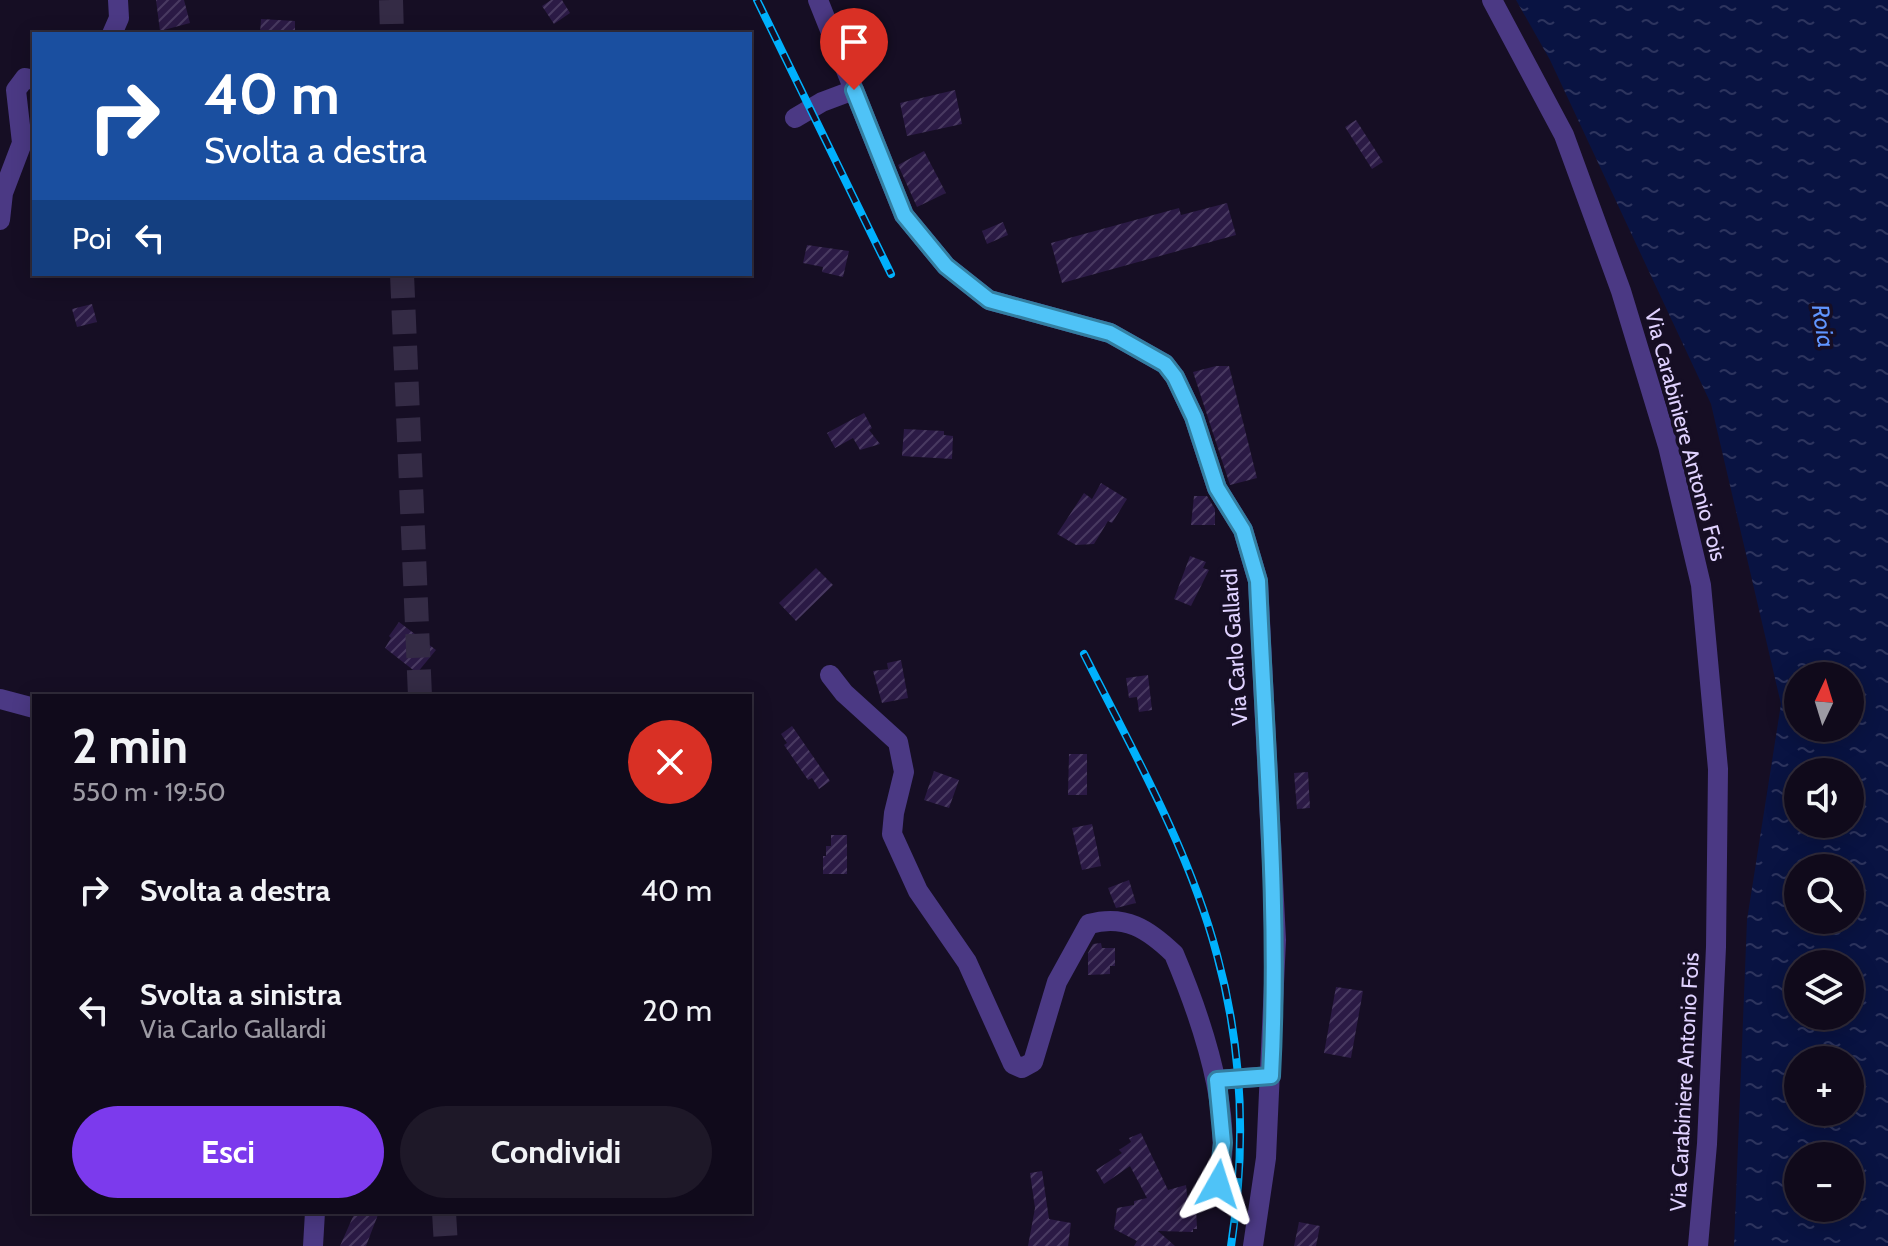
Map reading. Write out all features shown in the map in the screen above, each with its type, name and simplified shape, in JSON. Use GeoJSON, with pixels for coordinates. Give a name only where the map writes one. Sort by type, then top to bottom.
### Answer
{"type":"FeatureCollection","features":[{"type":"Feature","properties":{"kind":"street"},"geometry":{"type":"LineString","coordinates":[[113,32],[119,18],[118,0]]}},
{"type":"Feature","properties":{"kind":"street","name":"Via Carlo Gallardi"},"geometry":{"type":"LineString","coordinates":[[818,0],[904,215],[946,266],[989,300],[1110,333],[1165,364],[1175,377],[1194,417],[1217,488],[1243,530],[1258,581],[1276,940],[1266,1158],[1253,1246]]}},
{"type":"Feature","properties":{"kind":"street","name":"Via Carabiniere Antonio Fois"},"geometry":{"type":"LineString","coordinates":[[1492,0],[1564,135],[1621,291],[1668,446],[1701,585],[1718,769],[1715,977],[1707,1144],[1698,1246]]}},
{"type":"Feature","properties":{"kind":"street"},"geometry":{"type":"LineString","coordinates":[[0,220],[3,193],[22,143],[16,90],[25,78],[32,80]]}},
{"type":"Feature","properties":{"kind":"street"},"geometry":{"type":"LineString","coordinates":[[795,118],[822,102],[854,90]]}},
{"type":"Feature","properties":{"kind":"street"},"geometry":{"type":"LineString","coordinates":[[830,675],[844,693],[898,742],[904,772],[892,834],[918,891],[967,962],[1013,1064],[1022,1068],[1033,1062],[1057,982],[1086,927],[1097,921],[1116,919],[1142,929],[1174,954],[1217,1080],[1223,1143],[1218,1184]]}},
{"type":"Feature","properties":{"kind":"street"},"geometry":{"type":"LineString","coordinates":[[0,699],[32,707]]}},
{"type":"Feature","properties":{"kind":"street"},"geometry":{"type":"LineString","coordinates":[[1217,1080],[1271,1076]]}},
{"type":"Feature","properties":{"kind":"street"},"geometry":{"type":"LineString","coordinates":[[313,1246],[315,1214]]}},
{"type":"Feature","properties":{"kind":"water","name":"Roia"},"geometry":{"type":"Polygon","coordinates":[[[1516,0],[1888,0],[1888,1246],[1734,1246],[1747,920],[1781,704],[1711,404],[1550,60],[1516,0]]]}},
{"type":"Feature","properties":{"kind":"building"},"geometry":{"type":"Polygon","coordinates":[[[156,0],[184,0],[190,23],[160,31],[156,0]]]}},
{"type":"Feature","properties":{"kind":"building"},"geometry":{"type":"Polygon","coordinates":[[[551,0],[562,0],[570,13],[554,24],[542,6],[551,0]]]}},
{"type":"Feature","properties":{"kind":"building"},"geometry":{"type":"Polygon","coordinates":[[[261,19],[295,21],[295,32],[260,32],[261,19]]]}},
{"type":"Feature","properties":{"kind":"building"},"geometry":{"type":"Polygon","coordinates":[[[955,90],[962,124],[907,136],[900,103],[955,90]]]}},
{"type":"Feature","properties":{"kind":"building"},"geometry":{"type":"Polygon","coordinates":[[[1356,120],[1383,162],[1372,169],[1345,127],[1356,120]]]}},
{"type":"Feature","properties":{"kind":"building"},"geometry":{"type":"Polygon","coordinates":[[[924,151],[946,193],[917,207],[898,165],[924,151]]]}},
{"type":"Feature","properties":{"kind":"building"},"geometry":{"type":"Polygon","coordinates":[[[1227,203],[1236,235],[1062,283],[1051,243],[1179,208],[1181,215],[1227,203]]]}},
{"type":"Feature","properties":{"kind":"building"},"geometry":{"type":"Polygon","coordinates":[[[1003,222],[1008,235],[987,244],[982,231],[1003,222]]]}},
{"type":"Feature","properties":{"kind":"building"},"geometry":{"type":"Polygon","coordinates":[[[807,245],[849,251],[843,277],[822,272],[823,267],[803,263],[807,245]]]}},
{"type":"Feature","properties":{"kind":"building"},"geometry":{"type":"Polygon","coordinates":[[[92,304],[97,322],[77,327],[72,309],[92,304]]]}},
{"type":"Feature","properties":{"kind":"building"},"geometry":{"type":"Polygon","coordinates":[[[1229,366],[1257,478],[1230,485],[1193,372],[1229,366]]]}},
{"type":"Feature","properties":{"kind":"building"},"geometry":{"type":"Polygon","coordinates":[[[864,413],[872,428],[869,430],[880,444],[860,450],[853,438],[835,448],[827,433],[864,413]]]}},
{"type":"Feature","properties":{"kind":"building"},"geometry":{"type":"Polygon","coordinates":[[[904,429],[944,431],[944,435],[953,436],[952,459],[902,456],[904,429]]]}},
{"type":"Feature","properties":{"kind":"building"},"geometry":{"type":"Polygon","coordinates":[[[1101,483],[1127,499],[1094,544],[1076,545],[1057,534],[1084,493],[1092,499],[1101,483]]]}},
{"type":"Feature","properties":{"kind":"building"},"geometry":{"type":"Polygon","coordinates":[[[1194,496],[1207,496],[1215,509],[1215,525],[1191,525],[1194,496]]]}},
{"type":"Feature","properties":{"kind":"building"},"geometry":{"type":"Polygon","coordinates":[[[1190,556],[1206,562],[1203,568],[1209,570],[1191,606],[1174,599],[1190,556]]]}},
{"type":"Feature","properties":{"kind":"building"},"geometry":{"type":"Polygon","coordinates":[[[816,568],[833,585],[796,621],[779,603],[816,568]]]}},
{"type":"Feature","properties":{"kind":"building"},"geometry":{"type":"Polygon","coordinates":[[[399,622],[436,650],[417,673],[385,648],[399,622]]]}},
{"type":"Feature","properties":{"kind":"building"},"geometry":{"type":"Polygon","coordinates":[[[901,660],[908,698],[882,703],[873,671],[888,669],[887,663],[901,660]]]}},
{"type":"Feature","properties":{"kind":"building"},"geometry":{"type":"Polygon","coordinates":[[[1148,675],[1152,710],[1139,712],[1137,697],[1129,698],[1126,678],[1148,675]]]}},
{"type":"Feature","properties":{"kind":"building"},"geometry":{"type":"Polygon","coordinates":[[[792,726],[830,781],[819,789],[812,778],[808,780],[784,745],[787,743],[781,734],[792,726]]]}},
{"type":"Feature","properties":{"kind":"building"},"geometry":{"type":"Polygon","coordinates":[[[1069,754],[1087,754],[1087,795],[1068,795],[1069,754]]]}},
{"type":"Feature","properties":{"kind":"building"},"geometry":{"type":"Polygon","coordinates":[[[934,771],[959,780],[949,808],[924,800],[934,771]]]}},
{"type":"Feature","properties":{"kind":"building"},"geometry":{"type":"Polygon","coordinates":[[[1308,772],[1310,808],[1297,809],[1294,773],[1308,772]]]}},
{"type":"Feature","properties":{"kind":"building"},"geometry":{"type":"Polygon","coordinates":[[[1092,824],[1101,866],[1082,870],[1072,828],[1092,824]]]}},
{"type":"Feature","properties":{"kind":"building"},"geometry":{"type":"Polygon","coordinates":[[[831,835],[847,835],[847,874],[823,874],[823,856],[826,856],[826,846],[831,846],[831,835]]]}},
{"type":"Feature","properties":{"kind":"building"},"geometry":{"type":"Polygon","coordinates":[[[1129,880],[1136,903],[1116,908],[1108,888],[1129,880]]]}},
{"type":"Feature","properties":{"kind":"building"},"geometry":{"type":"Polygon","coordinates":[[[1101,943],[1102,948],[1115,948],[1115,966],[1110,966],[1110,974],[1088,975],[1088,953],[1093,944],[1101,943]]]}},
{"type":"Feature","properties":{"kind":"building"},"geometry":{"type":"Polygon","coordinates":[[[1336,987],[1363,991],[1351,1058],[1324,1053],[1336,987]]]}},
{"type":"Feature","properties":{"kind":"building"},"geometry":{"type":"Polygon","coordinates":[[[1141,1133],[1168,1190],[1186,1185],[1188,1203],[1196,1205],[1197,1229],[1193,1232],[1158,1231],[1175,1246],[1134,1246],[1137,1241],[1114,1229],[1117,1208],[1134,1205],[1134,1201],[1147,1198],[1130,1166],[1104,1184],[1096,1170],[1122,1153],[1119,1150],[1131,1142],[1129,1138],[1141,1133]]]}},
{"type":"Feature","properties":{"kind":"building"},"geometry":{"type":"Polygon","coordinates":[[[1042,1171],[1049,1219],[1071,1223],[1068,1246],[1028,1246],[1035,1208],[1030,1173],[1042,1171]]]}},
{"type":"Feature","properties":{"kind":"building"},"geometry":{"type":"Polygon","coordinates":[[[354,1214],[378,1214],[366,1246],[340,1246],[354,1214]]]}},
{"type":"Feature","properties":{"kind":"building"},"geometry":{"type":"Polygon","coordinates":[[[1299,1222],[1320,1226],[1316,1246],[1294,1246],[1299,1222]]]}},
{"type":"Feature","properties":{"kind":"tunnel"},"geometry":{"type":"LineString","coordinates":[[391,0],[392,32]]}},
{"type":"Feature","properties":{"kind":"tunnel"},"geometry":{"type":"LineString","coordinates":[[402,276],[420,694]]}},
{"type":"Feature","properties":{"kind":"tunnel"},"geometry":{"type":"LineString","coordinates":[[444,1214],[446,1246]]}},
{"type":"Feature","properties":{"kind":"railway"},"geometry":{"type":"LineString","coordinates":[[757,0],[891,274]]}},
{"type":"Feature","properties":{"kind":"railway"},"geometry":{"type":"LineString","coordinates":[[1084,654],[1176,839],[1205,916],[1226,991],[1237,1063],[1240,1136],[1231,1246]]}},
{"type":"Feature","properties":{"kind":"route"},"geometry":{"type":"LineString","coordinates":[[854,90],[904,215],[946,266],[989,300],[1110,333],[1165,364],[1175,377],[1194,417],[1217,488],[1243,530],[1252,556],[1258,581],[1276,940],[1271,1076],[1217,1080],[1223,1143],[1218,1184]]}}]}
